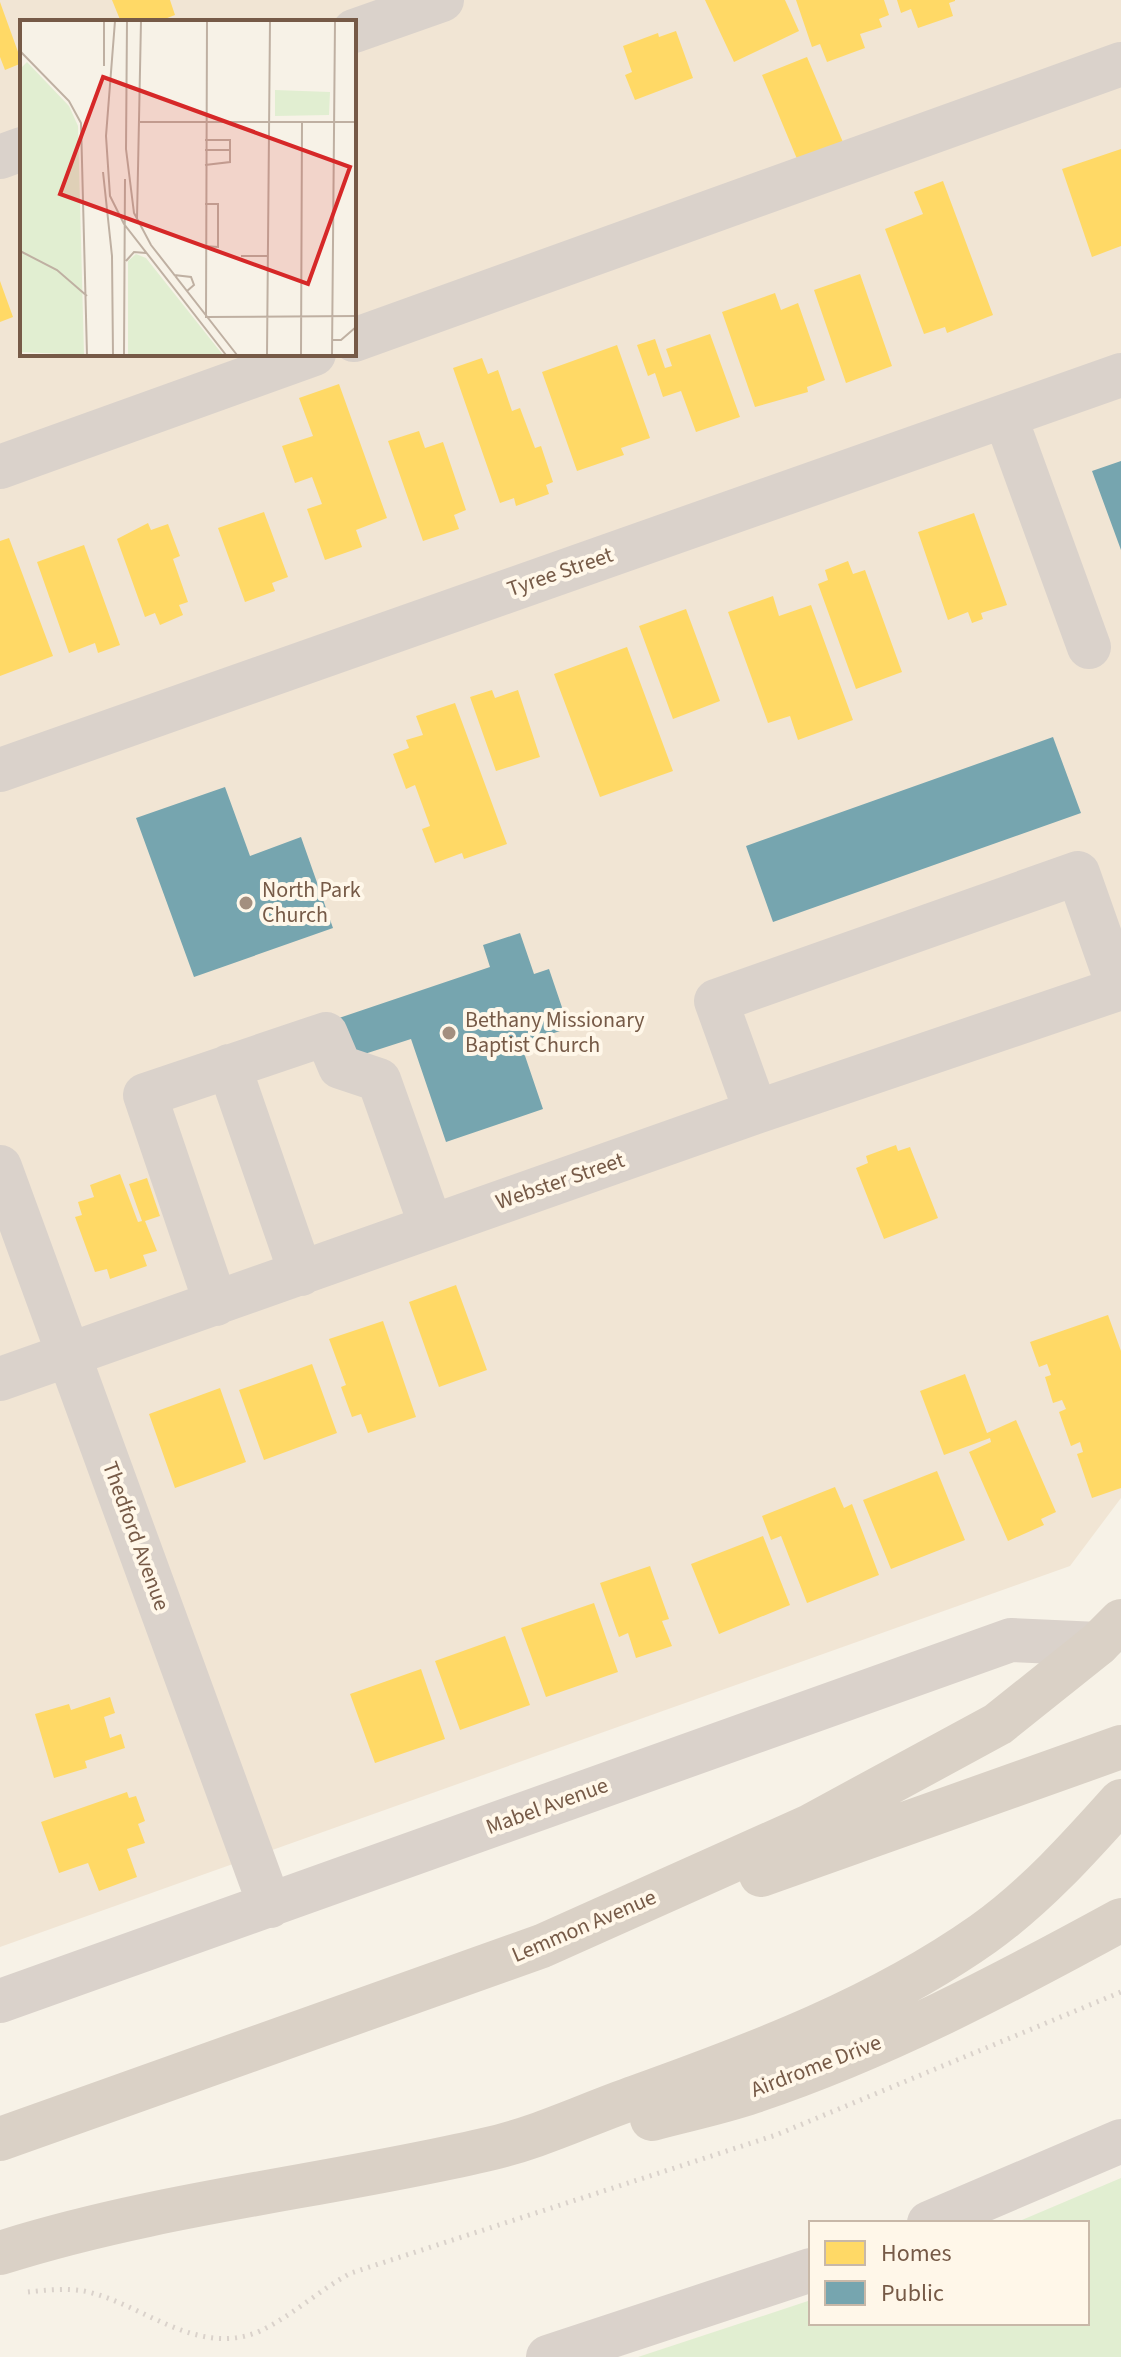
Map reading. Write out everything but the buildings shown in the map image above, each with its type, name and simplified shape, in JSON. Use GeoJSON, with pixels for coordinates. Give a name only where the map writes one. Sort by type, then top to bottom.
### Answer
{"type":"FeatureCollection","features":[{"type":"Feature","properties":{"kind":"main road","name":"Lemmon Avenue"},"geometry":{"type":"LineString","coordinates":[[0,2139],[542,1946],[810,1826],[998,1724],[1110,1632]]}},
{"type":"Feature","properties":{"kind":"main road"},"geometry":{"type":"LineString","coordinates":[[542,1946],[872,1839],[1121,1747]]}},
{"type":"Feature","properties":{"kind":"main road"},"geometry":{"type":"LineString","coordinates":[[0,2253],[98,2226],[193,2205],[489,2149],[743,2059],[831,2020],[983,1934],[1059,1869],[1121,1801]]}},
{"type":"Feature","properties":{"kind":"main road","name":"Airdrome Drive"},"geometry":{"type":"LineString","coordinates":[[489,2149],[625,2126],[752,2092],[886,2039],[991,1992],[1121,1920]]}},
{"type":"Feature","properties":{"kind":"street"},"geometry":{"type":"LineString","coordinates":[[356,30],[442,0]]}},
{"type":"Feature","properties":{"kind":"street"},"geometry":{"type":"LineString","coordinates":[[356,339],[1121,64]]}},
{"type":"Feature","properties":{"kind":"street"},"geometry":{"type":"LineString","coordinates":[[0,157],[20,150]]}},
{"type":"Feature","properties":{"kind":"street"},"geometry":{"type":"LineString","coordinates":[[0,467],[308,356]]}},
{"type":"Feature","properties":{"kind":"street","name":"Tyree Street"},"geometry":{"type":"LineString","coordinates":[[0,770],[1121,375]]}},
{"type":"Feature","properties":{"kind":"street"},"geometry":{"type":"LineString","coordinates":[[1005,416],[1089,647]]}},
{"type":"Feature","properties":{"kind":"street"},"geometry":{"type":"LineString","coordinates":[[756,1112],[716,1001],[1078,873],[1120,988]]}},
{"type":"Feature","properties":{"kind":"street","name":"Webster Street"},"geometry":{"type":"LineString","coordinates":[[0,1379],[756,1112],[1120,988]]}},
{"type":"Feature","properties":{"kind":"street"},"geometry":{"type":"LineString","coordinates":[[216,1304],[145,1095],[326,1034],[340,1067],[379,1080],[431,1226]]}},
{"type":"Feature","properties":{"kind":"street"},"geometry":{"type":"LineString","coordinates":[[229,1066],[301,1274]]}},
{"type":"Feature","properties":{"kind":"street","name":"Thedford Avenue"},"geometry":{"type":"LineString","coordinates":[[0,1167],[270,1906]]}},
{"type":"Feature","properties":{"kind":"street","name":"Mabel Avenue"},"geometry":{"type":"LineString","coordinates":[[0,2001],[1011,1640],[1110,1632]]}},
{"type":"Feature","properties":{"kind":"street"},"geometry":{"type":"LineString","coordinates":[[934,2221],[1121,2141]]}},
{"type":"Feature","properties":{"kind":"street"},"geometry":{"type":"LineString","coordinates":[[548,2357],[809,2271]]}},
{"type":"Feature","properties":{"kind":"path"},"geometry":{"type":"LineString","coordinates":[[20,2293],[81,2291],[118,2302],[187,2335],[234,2339],[257,2332],[351,2273],[776,2135],[1121,1992]]}},
{"type":"Feature","properties":{"kind":"shaded area"},"geometry":{"type":"Polygon","coordinates":[[[0,0],[1121,0],[1121,1498],[1070,1566],[0,1947],[0,0]]]}},
{"type":"Feature","properties":{"kind":"green space"},"geometry":{"type":"Polygon","coordinates":[[[1121,2178],[1121,2357],[638,2357],[809,2301],[809,2325],[1089,2325],[1089,2221],[1020,2221],[1121,2178]]]}},
{"type":"Feature","properties":{"kind":"place","name":"North Park Church"},"geometry":{"type":"Point","coordinates":[246,903]}},
{"type":"Feature","properties":{"kind":"place","name":"Bethany Missionary Baptist Church"},"geometry":{"type":"Point","coordinates":[449,1033]}}]}
